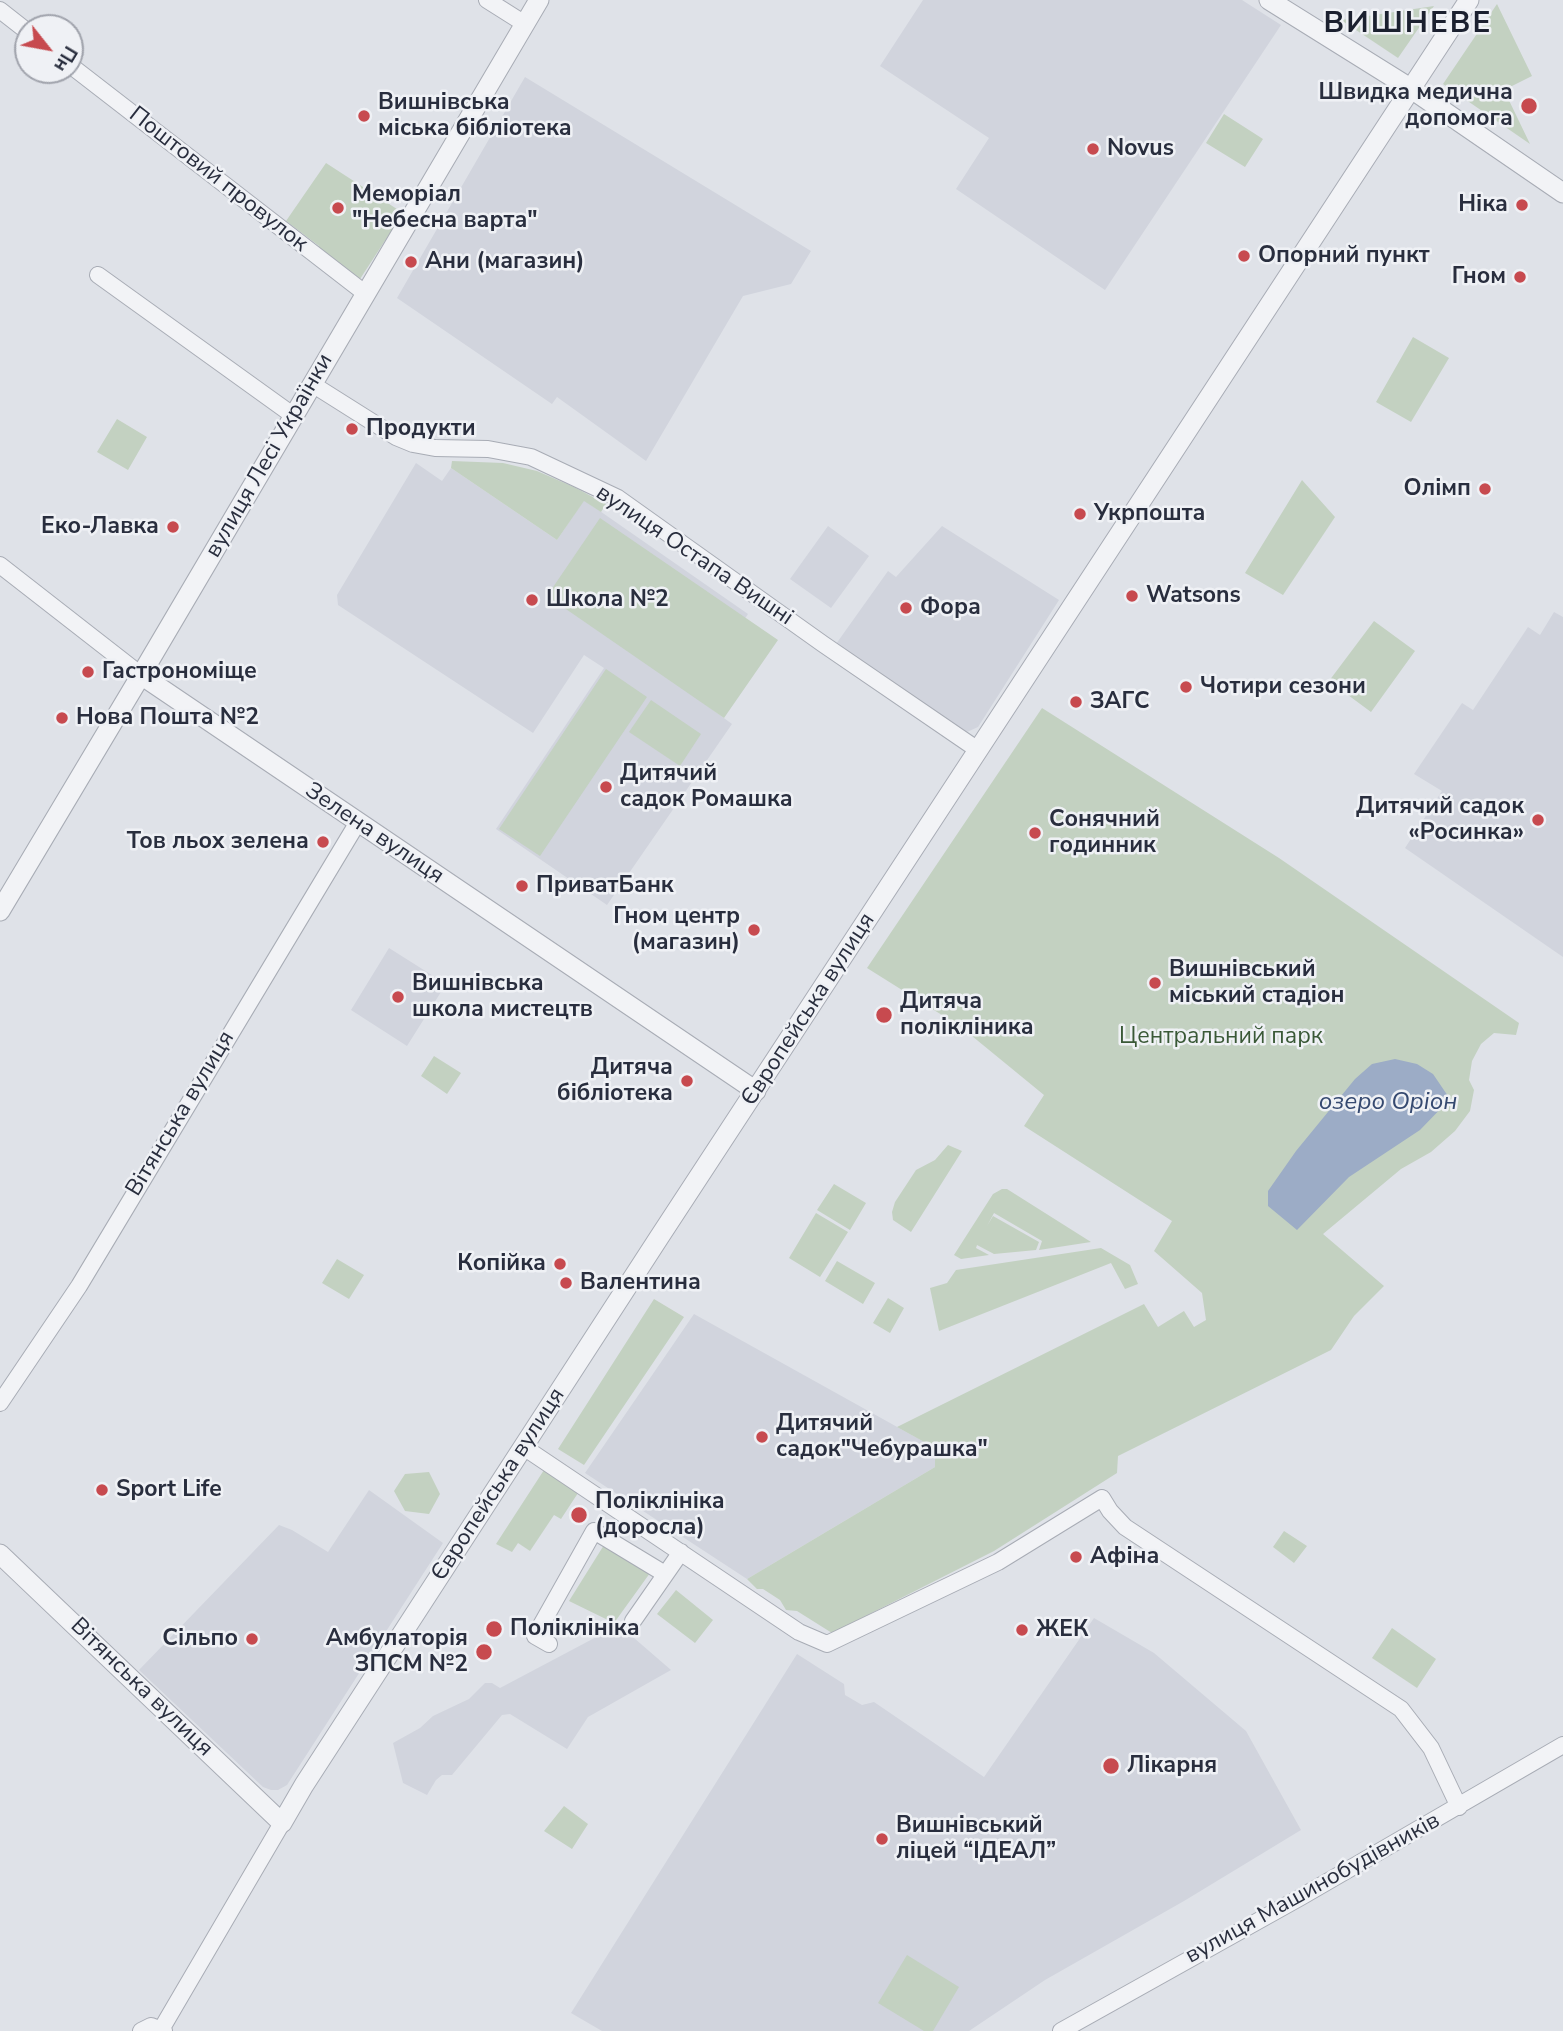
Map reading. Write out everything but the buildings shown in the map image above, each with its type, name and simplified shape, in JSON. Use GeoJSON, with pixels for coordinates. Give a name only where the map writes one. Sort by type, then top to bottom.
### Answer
{"type":"FeatureCollection","features":[{"type":"Feature","properties":{"kind":"street"},"geometry":{"type":"LineString","coordinates":[[486,0],[525,24]]}},
{"type":"Feature","properties":{"kind":"street","name":"вулиця Лесі Українки"},"geometry":{"type":"LineString","coordinates":[[0,911],[539,0]]}},
{"type":"Feature","properties":{"kind":"street"},"geometry":{"type":"LineString","coordinates":[[1269,0],[1410,89],[1563,193]]}},
{"type":"Feature","properties":{"kind":"street","name":"Європейська вулиця"},"geometry":{"type":"LineString","coordinates":[[141,2031],[151,2026],[163,2030],[304,1785],[1469,0]]}},
{"type":"Feature","properties":{"kind":"street"},"geometry":{"type":"LineString","coordinates":[[0,10],[14,21]]}},
{"type":"Feature","properties":{"kind":"street","name":"Поштовий провулок"},"geometry":{"type":"LineString","coordinates":[[84,76],[366,294]]}},
{"type":"Feature","properties":{"kind":"street"},"geometry":{"type":"LineString","coordinates":[[99,275],[294,416]]}},
{"type":"Feature","properties":{"kind":"street","name":"вулиця Остапа Вишні"},"geometry":{"type":"LineString","coordinates":[[312,384],[396,437],[413,444],[435,448],[488,449],[531,457],[618,498],[978,750]]}},
{"type":"Feature","properties":{"kind":"street","name":"Зелена вулиця"},"geometry":{"type":"LineString","coordinates":[[0,565],[141,676],[756,1091]]}},
{"type":"Feature","properties":{"kind":"street","name":"Вітянська вулиця"},"geometry":{"type":"LineString","coordinates":[[0,1403],[79,1286],[358,822]]}},
{"type":"Feature","properties":{"kind":"street"},"geometry":{"type":"LineString","coordinates":[[525,1448],[799,1632],[827,1644],[986,1568],[1102,1498],[1125,1527],[1401,1709],[1431,1748],[1459,1807]]}},
{"type":"Feature","properties":{"kind":"street"},"geometry":{"type":"LineString","coordinates":[[549,1644],[535,1636],[594,1531],[665,1574]]}},
{"type":"Feature","properties":{"kind":"street"},"geometry":{"type":"LineString","coordinates":[[633,1621],[681,1552]]}},
{"type":"Feature","properties":{"kind":"street","name":"Вітянська вулиця"},"geometry":{"type":"LineString","coordinates":[[0,1554],[282,1823]]}},
{"type":"Feature","properties":{"kind":"street","name":"вулиця Машинобудівників"},"geometry":{"type":"LineString","coordinates":[[1060,2031],[1459,1807],[1563,1745]]}},
{"type":"Feature","properties":{"kind":"shaded area"},"geometry":{"type":"Polygon","coordinates":[[[923,0],[1242,0],[1281,25],[1105,290],[956,189],[989,138],[880,66],[923,0]]]}},
{"type":"Feature","properties":{"kind":"shaded area"},"geometry":{"type":"Polygon","coordinates":[[[525,77],[811,251],[791,284],[743,296],[646,461],[557,397],[552,404],[397,298],[525,77]]]}},
{"type":"Feature","properties":{"kind":"shaded area","name":"Школа №2"},"geometry":{"type":"Polygon","coordinates":[[[416,463],[442,481],[451,468],[557,540],[584,500],[748,614],[694,696],[732,724],[607,905],[496,829],[604,668],[584,655],[533,733],[338,605],[337,595],[416,463]]]}},
{"type":"Feature","properties":{"kind":"shaded area"},"geometry":{"type":"Polygon","coordinates":[[[828,526],[869,556],[831,608],[790,579],[828,526]]]}},
{"type":"Feature","properties":{"kind":"shaded area"},"geometry":{"type":"Polygon","coordinates":[[[942,526],[1059,600],[978,727],[967,732],[836,644],[888,571],[896,577],[942,526]]]}},
{"type":"Feature","properties":{"kind":"shaded area"},"geometry":{"type":"Polygon","coordinates":[[[1554,612],[1563,617],[1563,957],[1405,848],[1442,791],[1414,774],[1462,703],[1473,710],[1528,627],[1540,635],[1554,612]]]}},
{"type":"Feature","properties":{"kind":"shaded area","name":"Вишнівська школа мистецтв"},"geometry":{"type":"Polygon","coordinates":[[[389,948],[446,984],[407,1046],[351,1010],[389,948]]]}},
{"type":"Feature","properties":{"kind":"shaded area","name":"Дитячий садок\"Чебурашка\""},"geometry":{"type":"Polygon","coordinates":[[[694,1314],[935,1448],[935,1467],[747,1579],[585,1473],[694,1314]]]}},
{"type":"Feature","properties":{"kind":"shaded area"},"geometry":{"type":"Polygon","coordinates":[[[369,1490],[443,1543],[287,1785],[271,1790],[263,1787],[139,1670],[279,1525],[328,1552],[369,1490]]]}},
{"type":"Feature","properties":{"kind":"shaded area","name":"Вишнівський ліцей “ІДЕАЛ”"},"geometry":{"type":"Polygon","coordinates":[[[1094,1618],[1154,1653],[1246,1731],[1301,1830],[1184,1901],[1045,1980],[969,2031],[602,2031],[571,2013],[797,1654],[844,1684],[845,1695],[862,1705],[874,1702],[984,1777],[1094,1618]]]}},
{"type":"Feature","properties":{"kind":"shaded area"},"geometry":{"type":"Polygon","coordinates":[[[619,1625],[671,1670],[588,1717],[567,1749],[510,1714],[502,1715],[452,1775],[442,1775],[427,1795],[403,1783],[393,1743],[420,1728],[433,1716],[469,1699],[485,1683],[492,1683],[500,1688],[619,1625]]]}},
{"type":"Feature","properties":{"kind":"green space"},"geometry":{"type":"Polygon","coordinates":[[[1497,4],[1532,76],[1504,90],[1530,144],[1443,84],[1497,4]]]}},
{"type":"Feature","properties":{"kind":"green space"},"geometry":{"type":"Polygon","coordinates":[[[1434,6],[1398,58],[1341,20],[1434,6]]]}},
{"type":"Feature","properties":{"kind":"green space"},"geometry":{"type":"Polygon","coordinates":[[[1224,114],[1263,139],[1245,167],[1206,143],[1224,114]]]}},
{"type":"Feature","properties":{"kind":"green space"},"geometry":{"type":"Polygon","coordinates":[[[326,163],[403,213],[360,279],[356,279],[317,250],[319,246],[286,221],[326,163]]]}},
{"type":"Feature","properties":{"kind":"green space"},"geometry":{"type":"Polygon","coordinates":[[[1413,337],[1449,358],[1411,422],[1376,402],[1413,337]]]}},
{"type":"Feature","properties":{"kind":"green space"},"geometry":{"type":"Polygon","coordinates":[[[117,419],[147,437],[128,470],[97,452],[117,419]]]}},
{"type":"Feature","properties":{"kind":"green space"},"geometry":{"type":"Polygon","coordinates":[[[452,461],[503,463],[537,471],[606,504],[601,512],[584,501],[557,540],[451,468],[452,461]]]}},
{"type":"Feature","properties":{"kind":"green space"},"geometry":{"type":"Polygon","coordinates":[[[1302,480],[1335,517],[1283,595],[1245,573],[1302,480]]]}},
{"type":"Feature","properties":{"kind":"green space"},"geometry":{"type":"Polygon","coordinates":[[[600,518],[778,640],[724,718],[547,596],[600,518]]]}},
{"type":"Feature","properties":{"kind":"green space"},"geometry":{"type":"Polygon","coordinates":[[[1374,621],[1415,651],[1371,712],[1329,681],[1374,621]]]}},
{"type":"Feature","properties":{"kind":"green space"},"geometry":{"type":"Polygon","coordinates":[[[606,669],[647,697],[540,856],[499,829],[606,669]]]}},
{"type":"Feature","properties":{"kind":"green space"},"geometry":{"type":"Polygon","coordinates":[[[651,700],[701,734],[680,766],[629,732],[651,700]]]}},
{"type":"Feature","properties":{"kind":"green space","name":"Центральний парк"},"geometry":{"type":"Polygon","coordinates":[[[1042,708],[1279,858],[1519,1023],[1516,1035],[1494,1033],[1481,1044],[1472,1061],[1469,1080],[1474,1090],[1470,1111],[1455,1131],[1431,1152],[1401,1169],[1323,1234],[1384,1286],[1354,1316],[1331,1350],[1118,1456],[1117,1473],[994,1551],[832,1633],[797,1611],[786,1610],[780,1600],[763,1589],[757,1589],[747,1579],[935,1467],[935,1448],[897,1427],[1144,1304],[1158,1327],[1184,1311],[1194,1327],[1206,1320],[1202,1293],[1154,1251],[1172,1221],[1024,1126],[1044,1095],[961,1027],[867,968],[1042,708]]]}},
{"type":"Feature","properties":{"kind":"green space"},"geometry":{"type":"Polygon","coordinates":[[[434,1056],[461,1073],[447,1094],[421,1076],[434,1056]]]}},
{"type":"Feature","properties":{"kind":"green space"},"geometry":{"type":"Polygon","coordinates":[[[948,1145],[962,1151],[911,1232],[893,1220],[895,1202],[916,1170],[935,1160],[948,1145]]]}},
{"type":"Feature","properties":{"kind":"green space"},"geometry":{"type":"Polygon","coordinates":[[[834,1184],[866,1203],[850,1230],[817,1210],[834,1184]]]}},
{"type":"Feature","properties":{"kind":"green space"},"geometry":{"type":"Polygon","coordinates":[[[1007,1189],[1091,1242],[1039,1250],[1042,1241],[994,1213],[987,1226],[993,1216],[1039,1242],[1036,1250],[994,1254],[977,1245],[976,1248],[989,1255],[961,1259],[954,1255],[993,1194],[1007,1189]]]}},
{"type":"Feature","properties":{"kind":"green space"},"geometry":{"type":"Polygon","coordinates":[[[816,1213],[848,1232],[820,1277],[789,1258],[816,1213]]]}},
{"type":"Feature","properties":{"kind":"green space"},"geometry":{"type":"Polygon","coordinates":[[[1101,1248],[1130,1265],[1138,1284],[1125,1289],[1111,1263],[939,1331],[930,1288],[947,1283],[956,1270],[1101,1248]]]}},
{"type":"Feature","properties":{"kind":"green space"},"geometry":{"type":"Polygon","coordinates":[[[337,1259],[364,1275],[349,1299],[322,1283],[337,1259]]]}},
{"type":"Feature","properties":{"kind":"green space"},"geometry":{"type":"Polygon","coordinates":[[[837,1261],[875,1283],[863,1304],[825,1281],[837,1261]]]}},
{"type":"Feature","properties":{"kind":"green space"},"geometry":{"type":"Polygon","coordinates":[[[888,1298],[904,1308],[890,1333],[873,1323],[888,1298]]]}},
{"type":"Feature","properties":{"kind":"green space"},"geometry":{"type":"Polygon","coordinates":[[[654,1299],[684,1317],[584,1465],[558,1449],[654,1299]]]}},
{"type":"Feature","properties":{"kind":"green space"},"geometry":{"type":"Polygon","coordinates":[[[544,1470],[578,1493],[561,1519],[554,1515],[530,1551],[518,1543],[512,1552],[496,1544],[544,1470]]]}},
{"type":"Feature","properties":{"kind":"green space"},"geometry":{"type":"Polygon","coordinates":[[[429,1472],[440,1494],[429,1514],[405,1511],[394,1491],[405,1474],[429,1472]]]}},
{"type":"Feature","properties":{"kind":"green space"},"geometry":{"type":"Polygon","coordinates":[[[1284,1531],[1307,1546],[1294,1563],[1273,1547],[1284,1531]]]}},
{"type":"Feature","properties":{"kind":"green space"},"geometry":{"type":"Polygon","coordinates":[[[604,1545],[650,1573],[614,1623],[569,1601],[604,1545]]]}},
{"type":"Feature","properties":{"kind":"green space"},"geometry":{"type":"Polygon","coordinates":[[[676,1590],[713,1620],[695,1643],[657,1614],[676,1590]]]}},
{"type":"Feature","properties":{"kind":"green space"},"geometry":{"type":"Polygon","coordinates":[[[1392,1628],[1436,1659],[1417,1688],[1372,1658],[1392,1628]]]}},
{"type":"Feature","properties":{"kind":"green space"},"geometry":{"type":"Polygon","coordinates":[[[564,1806],[588,1824],[572,1849],[544,1831],[564,1806]]]}},
{"type":"Feature","properties":{"kind":"green space"},"geometry":{"type":"Polygon","coordinates":[[[907,1955],[959,1987],[933,2031],[924,2031],[878,2003],[907,1955]]]}},
{"type":"Feature","properties":{"kind":"water","name":"озеро Оріон"},"geometry":{"type":"Polygon","coordinates":[[[1395,1059],[1417,1064],[1433,1074],[1450,1099],[1420,1130],[1349,1177],[1297,1230],[1268,1206],[1268,1191],[1296,1151],[1355,1079],[1372,1064],[1395,1059]]]}},
{"type":"Feature","properties":{"kind":"place","name":"Швидка медична допомога"},"geometry":{"type":"Point","coordinates":[1529,106]}},
{"type":"Feature","properties":{"kind":"place","name":"Вишнівська міська бібліотека"},"geometry":{"type":"Point","coordinates":[364,116]}},
{"type":"Feature","properties":{"kind":"place","name":"Novus"},"geometry":{"type":"Point","coordinates":[1093,149]}},
{"type":"Feature","properties":{"kind":"place","name":"Ніка"},"geometry":{"type":"Point","coordinates":[1522,205]}},
{"type":"Feature","properties":{"kind":"place","name":"Меморіал \"Небесна варта\""},"geometry":{"type":"Point","coordinates":[338,208]}},
{"type":"Feature","properties":{"kind":"place","name":"Опорний пункт"},"geometry":{"type":"Point","coordinates":[1244,256]}},
{"type":"Feature","properties":{"kind":"place","name":"Ани (магазин)"},"geometry":{"type":"Point","coordinates":[411,262]}},
{"type":"Feature","properties":{"kind":"place","name":"Гном"},"geometry":{"type":"Point","coordinates":[1520,277]}},
{"type":"Feature","properties":{"kind":"place","name":"Продукти"},"geometry":{"type":"Point","coordinates":[352,429]}},
{"type":"Feature","properties":{"kind":"place","name":"Олімп"},"geometry":{"type":"Point","coordinates":[1485,489]}},
{"type":"Feature","properties":{"kind":"place","name":"Укрпошта"},"geometry":{"type":"Point","coordinates":[1080,514]}},
{"type":"Feature","properties":{"kind":"place","name":"Еко-Лавка"},"geometry":{"type":"Point","coordinates":[173,527]}},
{"type":"Feature","properties":{"kind":"place","name":"Watsons"},"geometry":{"type":"Point","coordinates":[1132,596]}},
{"type":"Feature","properties":{"kind":"place","name":"Школа №2"},"geometry":{"type":"Point","coordinates":[532,600]}},
{"type":"Feature","properties":{"kind":"place","name":"Фора"},"geometry":{"type":"Point","coordinates":[906,608]}},
{"type":"Feature","properties":{"kind":"place","name":"Гастрономіще"},"geometry":{"type":"Point","coordinates":[88,672]}},
{"type":"Feature","properties":{"kind":"place","name":"Чотири сезони"},"geometry":{"type":"Point","coordinates":[1186,687]}},
{"type":"Feature","properties":{"kind":"place","name":"ЗАГС"},"geometry":{"type":"Point","coordinates":[1076,702]}},
{"type":"Feature","properties":{"kind":"place","name":"Нова Пошта №2"},"geometry":{"type":"Point","coordinates":[62,718]}},
{"type":"Feature","properties":{"kind":"place","name":"Дитячий садок Ромашка"},"geometry":{"type":"Point","coordinates":[606,787]}},
{"type":"Feature","properties":{"kind":"place","name":"Дитячий садок «Росинка»"},"geometry":{"type":"Point","coordinates":[1538,820]}},
{"type":"Feature","properties":{"kind":"place","name":"Сонячний годинник"},"geometry":{"type":"Point","coordinates":[1035,833]}},
{"type":"Feature","properties":{"kind":"place","name":"Тов льох зелена"},"geometry":{"type":"Point","coordinates":[323,842]}},
{"type":"Feature","properties":{"kind":"place","name":"ПриватБанк"},"geometry":{"type":"Point","coordinates":[522,886]}},
{"type":"Feature","properties":{"kind":"place","name":"Гном центр (магазин)"},"geometry":{"type":"Point","coordinates":[754,930]}},
{"type":"Feature","properties":{"kind":"place","name":"Вишнівський міський стадіон"},"geometry":{"type":"Point","coordinates":[1155,983]}},
{"type":"Feature","properties":{"kind":"place","name":"Вишнівська школа мистецтв"},"geometry":{"type":"Point","coordinates":[398,997]}},
{"type":"Feature","properties":{"kind":"place","name":"Дитяча полікліника"},"geometry":{"type":"Point","coordinates":[884,1015]}},
{"type":"Feature","properties":{"kind":"place","name":"Дитяча бібліотека"},"geometry":{"type":"Point","coordinates":[687,1081]}},
{"type":"Feature","properties":{"kind":"place","name":"Копійка"},"geometry":{"type":"Point","coordinates":[560,1264]}},
{"type":"Feature","properties":{"kind":"place","name":"Валентина"},"geometry":{"type":"Point","coordinates":[566,1283]}},
{"type":"Feature","properties":{"kind":"place","name":"Дитячий садок\"Чебурашка\""},"geometry":{"type":"Point","coordinates":[762,1437]}},
{"type":"Feature","properties":{"kind":"place","name":"Sport Life"},"geometry":{"type":"Point","coordinates":[102,1490]}},
{"type":"Feature","properties":{"kind":"place","name":"Поліклініка (доросла)"},"geometry":{"type":"Point","coordinates":[579,1515]}},
{"type":"Feature","properties":{"kind":"place","name":"Афіна"},"geometry":{"type":"Point","coordinates":[1076,1557]}},
{"type":"Feature","properties":{"kind":"place","name":"Поліклініка"},"geometry":{"type":"Point","coordinates":[494,1629]}},
{"type":"Feature","properties":{"kind":"place","name":"ЖЕК"},"geometry":{"type":"Point","coordinates":[1022,1630]}},
{"type":"Feature","properties":{"kind":"place","name":"Сільпо"},"geometry":{"type":"Point","coordinates":[252,1639]}},
{"type":"Feature","properties":{"kind":"place","name":"Амбулаторія ЗПСМ №2"},"geometry":{"type":"Point","coordinates":[484,1652]}},
{"type":"Feature","properties":{"kind":"place","name":"Лікарня"},"geometry":{"type":"Point","coordinates":[1111,1766]}},
{"type":"Feature","properties":{"kind":"place","name":"Вишнівський ліцей “ІДЕАЛ”"},"geometry":{"type":"Point","coordinates":[882,1839]}},
{"type":"Feature","properties":{"kind":"district","name":"ВИШНЕВЕ"},"geometry":{"type":"Point","coordinates":[1408,25]}}]}
